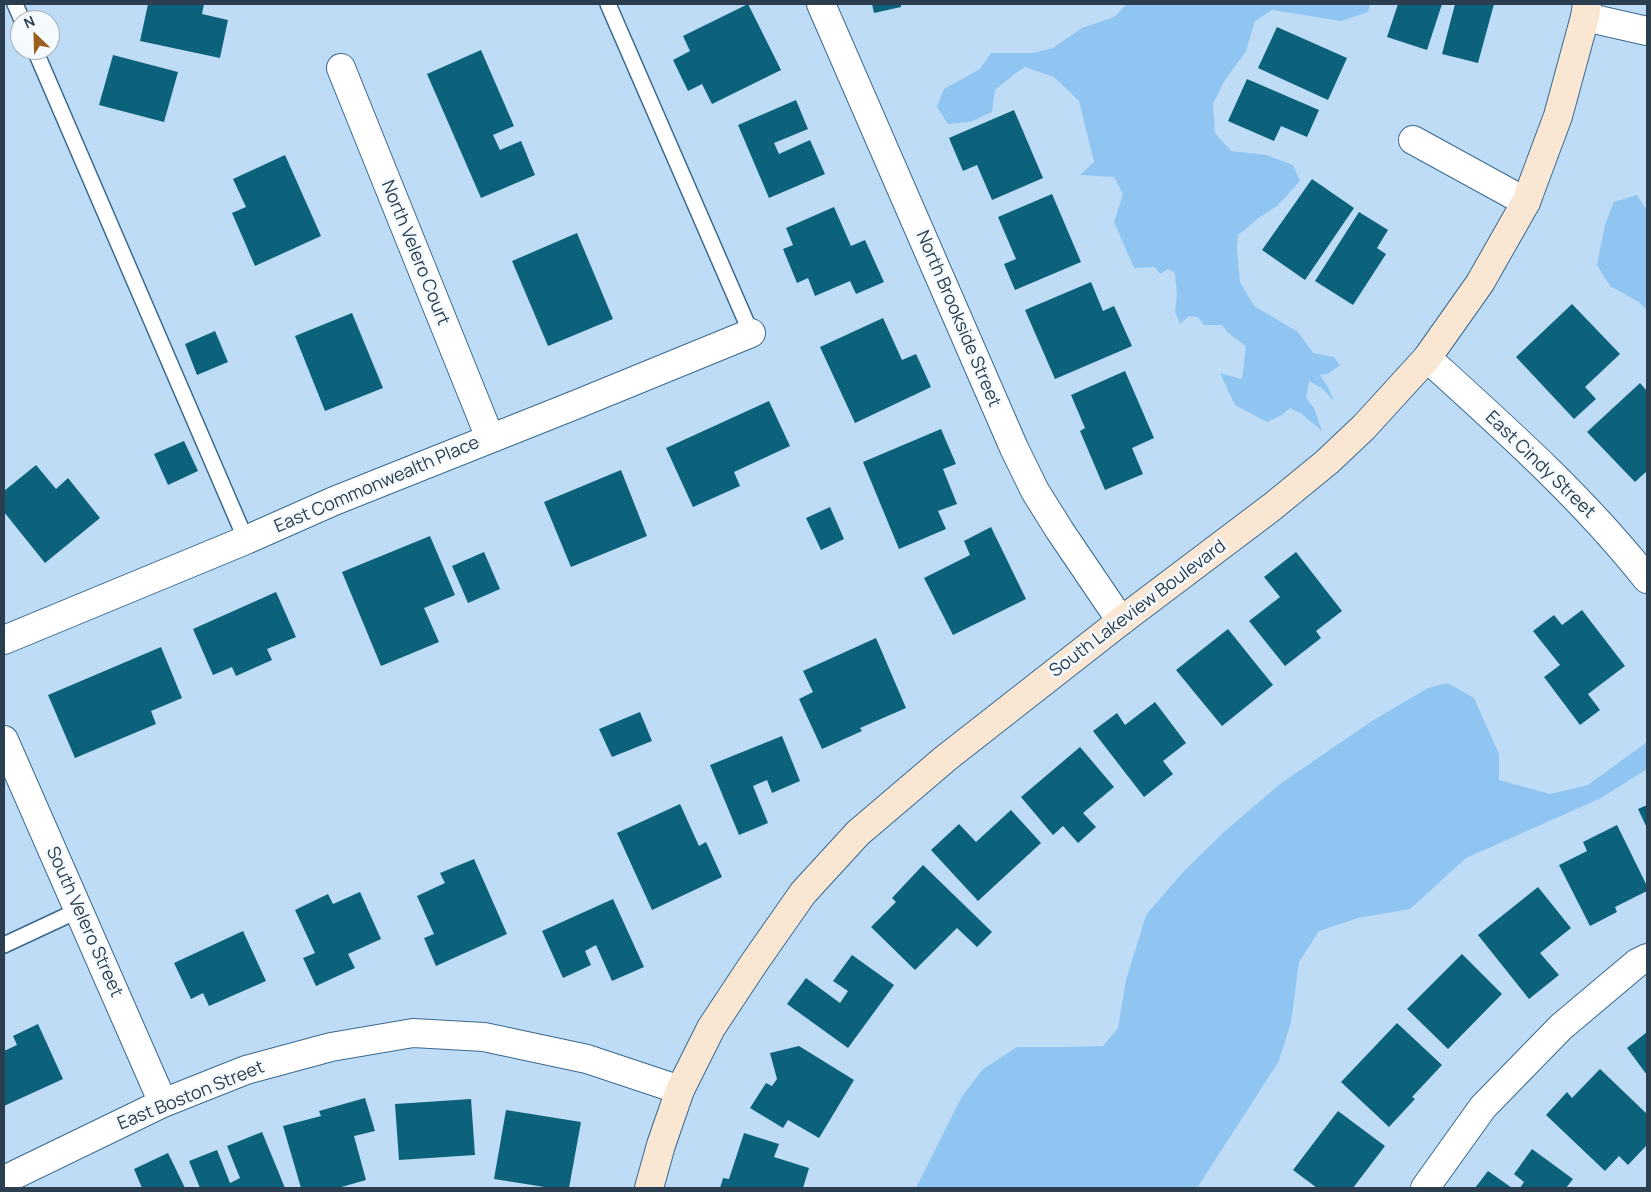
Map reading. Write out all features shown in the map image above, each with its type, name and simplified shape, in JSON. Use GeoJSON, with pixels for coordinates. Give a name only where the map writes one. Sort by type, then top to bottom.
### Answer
{"type":"FeatureCollection","features":[{"type":"Feature","properties":{"kind":"street","name":"North Brookside Street"},"geometry":{"type":"LineString","coordinates":[[821,4],[1014,448],[1035,491],[1121,621]]}},
{"type":"Feature","properties":{"kind":"street","name":"South Lakeview Boulevard"},"geometry":{"type":"LineString","coordinates":[[649,1188],[661,1145],[680,1090],[711,1028],[754,962],[803,893],[858,833],[946,758],[1121,621],[1272,507],[1327,462],[1364,427],[1426,358],[1480,283],[1526,202],[1558,116],[1586,10]]}},
{"type":"Feature","properties":{"kind":"street"},"geometry":{"type":"LineString","coordinates":[[1586,10],[1647,31]]}},
{"type":"Feature","properties":{"kind":"street","name":"North Velero Court"},"geometry":{"type":"LineString","coordinates":[[341,68],[490,438]]}},
{"type":"Feature","properties":{"kind":"street"},"geometry":{"type":"LineString","coordinates":[[1413,140],[1526,202]]}},
{"type":"Feature","properties":{"kind":"street","name":"East Commonwealth Place"},"geometry":{"type":"LineString","coordinates":[[4,640],[246,540],[334,501],[751,333]]}},
{"type":"Feature","properties":{"kind":"street","name":"East Cindy Street"},"geometry":{"type":"LineString","coordinates":[[1426,358],[1548,468],[1618,542],[1647,579]]}},
{"type":"Feature","properties":{"kind":"street","name":"South Velero Street"},"geometry":{"type":"LineString","coordinates":[[4,740],[164,1103]]}},
{"type":"Feature","properties":{"kind":"street"},"geometry":{"type":"LineString","coordinates":[[1425,1188],[1496,1093],[1561,1027],[1637,963],[1647,958]]}},
{"type":"Feature","properties":{"kind":"street","name":"East Boston Street"},"geometry":{"type":"LineString","coordinates":[[4,1180],[164,1103],[246,1070],[331,1046],[413,1033],[484,1038],[587,1059],[680,1090]]}},
{"type":"Feature","properties":{"kind":"lane"},"geometry":{"type":"LineString","coordinates":[[608,4],[751,333]]}},
{"type":"Feature","properties":{"kind":"lane"},"geometry":{"type":"LineString","coordinates":[[39,60],[246,540]]}},
{"type":"Feature","properties":{"kind":"lane"},"geometry":{"type":"LineString","coordinates":[[4,945],[79,910]]}},
{"type":"Feature","properties":{"kind":"water"},"geometry":{"type":"Polygon","coordinates":[[[1127,4],[1370,4],[1368,12],[1341,21],[1272,10],[1255,21],[1246,51],[1225,80],[1213,104],[1215,133],[1231,151],[1266,155],[1293,165],[1300,181],[1277,206],[1238,235],[1237,250],[1240,282],[1254,306],[1298,332],[1313,353],[1334,357],[1340,365],[1328,374],[1320,375],[1334,401],[1323,389],[1309,381],[1306,398],[1314,408],[1322,431],[1302,414],[1290,408],[1282,415],[1267,422],[1235,405],[1220,373],[1242,379],[1246,346],[1230,334],[1222,325],[1204,325],[1198,317],[1189,316],[1180,324],[1175,312],[1177,295],[1175,273],[1168,269],[1160,274],[1155,267],[1134,268],[1114,222],[1123,194],[1114,177],[1080,175],[1094,162],[1079,101],[1054,77],[1025,67],[995,90],[992,112],[970,122],[948,124],[937,107],[944,89],[980,69],[991,53],[1033,53],[1053,48],[1082,28],[1114,17],[1127,4]]]}},
{"type":"Feature","properties":{"kind":"water"},"geometry":{"type":"Polygon","coordinates":[[[1637,195],[1647,211],[1647,310],[1639,302],[1610,286],[1597,265],[1605,225],[1614,202],[1637,195]]]}},
{"type":"Feature","properties":{"kind":"water"},"geometry":{"type":"Polygon","coordinates":[[[1448,683],[1474,698],[1499,754],[1499,780],[1550,794],[1588,785],[1647,742],[1647,769],[1601,798],[1466,858],[1410,909],[1358,918],[1319,931],[1299,962],[1291,1022],[1279,1061],[1197,1188],[916,1188],[961,1098],[982,1070],[1017,1047],[1103,1046],[1118,1028],[1126,980],[1146,915],[1183,872],[1225,831],[1280,784],[1372,721],[1428,688],[1448,683]]]}},
{"type":"Feature","properties":{"kind":"building"},"geometry":{"type":"Polygon","coordinates":[[[148,4],[204,4],[202,14],[228,20],[220,58],[140,41],[148,4]]]}},
{"type":"Feature","properties":{"kind":"building"},"geometry":{"type":"Polygon","coordinates":[[[748,4],[781,70],[712,104],[702,84],[688,91],[673,60],[690,51],[683,36],[748,4]]]}},
{"type":"Feature","properties":{"kind":"building"},"geometry":{"type":"Polygon","coordinates":[[[872,4],[901,4],[901,7],[874,13],[872,4]]]}},
{"type":"Feature","properties":{"kind":"building"},"geometry":{"type":"Polygon","coordinates":[[[1398,4],[1442,4],[1427,50],[1387,37],[1398,4]]]}},
{"type":"Feature","properties":{"kind":"building"},"geometry":{"type":"Polygon","coordinates":[[[1455,4],[1494,4],[1478,63],[1442,54],[1455,4]]]}},
{"type":"Feature","properties":{"kind":"building"},"geometry":{"type":"Polygon","coordinates":[[[1277,27],[1347,58],[1328,100],[1258,68],[1277,27]]]}},
{"type":"Feature","properties":{"kind":"building"},"geometry":{"type":"Polygon","coordinates":[[[481,50],[514,126],[493,135],[500,150],[521,141],[535,175],[481,198],[427,74],[481,50]]]}},
{"type":"Feature","properties":{"kind":"building"},"geometry":{"type":"Polygon","coordinates":[[[113,55],[178,72],[164,122],[99,105],[113,55]]]}},
{"type":"Feature","properties":{"kind":"building"},"geometry":{"type":"Polygon","coordinates":[[[1247,79],[1319,110],[1307,137],[1281,126],[1274,141],[1228,121],[1247,79]]]}},
{"type":"Feature","properties":{"kind":"building"},"geometry":{"type":"Polygon","coordinates":[[[796,100],[808,129],[774,143],[779,154],[810,140],[825,174],[769,198],[738,125],[796,100]]]}},
{"type":"Feature","properties":{"kind":"building"},"geometry":{"type":"Polygon","coordinates":[[[1014,110],[1043,178],[992,200],[977,165],[963,171],[949,138],[1014,110]]]}},
{"type":"Feature","properties":{"kind":"building"},"geometry":{"type":"Polygon","coordinates":[[[285,155],[321,236],[255,266],[232,213],[246,207],[233,179],[285,155]]]}},
{"type":"Feature","properties":{"kind":"building"},"geometry":{"type":"Polygon","coordinates":[[[1312,179],[1354,208],[1305,280],[1262,250],[1312,179]]]}},
{"type":"Feature","properties":{"kind":"building"},"geometry":{"type":"Polygon","coordinates":[[[1052,194],[1081,262],[1015,290],[1004,264],[1016,259],[998,217],[1052,194]]]}},
{"type":"Feature","properties":{"kind":"building"},"geometry":{"type":"Polygon","coordinates":[[[834,207],[851,246],[865,240],[884,282],[856,294],[850,281],[815,296],[808,278],[797,283],[783,249],[793,245],[786,228],[834,207]]]}},
{"type":"Feature","properties":{"kind":"building"},"geometry":{"type":"Polygon","coordinates":[[[1359,212],[1388,230],[1377,248],[1386,254],[1353,305],[1315,281],[1359,212]]]}},
{"type":"Feature","properties":{"kind":"building"},"geometry":{"type":"Polygon","coordinates":[[[577,233],[613,319],[548,346],[512,261],[577,233]]]}},
{"type":"Feature","properties":{"kind":"building"},"geometry":{"type":"Polygon","coordinates":[[[1091,282],[1103,311],[1114,306],[1132,346],[1055,379],[1025,310],[1091,282]]]}},
{"type":"Feature","properties":{"kind":"building"},"geometry":{"type":"Polygon","coordinates":[[[1572,304],[1620,354],[1585,387],[1596,399],[1574,419],[1516,357],[1572,304]]]}},
{"type":"Feature","properties":{"kind":"building"},"geometry":{"type":"Polygon","coordinates":[[[352,313],[383,388],[325,411],[295,336],[352,313]]]}},
{"type":"Feature","properties":{"kind":"building"},"geometry":{"type":"Polygon","coordinates":[[[883,318],[902,360],[916,354],[931,387],[855,423],[820,347],[883,318]]]}},
{"type":"Feature","properties":{"kind":"building"},"geometry":{"type":"Polygon","coordinates":[[[215,331],[228,362],[197,375],[185,344],[215,331]]]}},
{"type":"Feature","properties":{"kind":"building"},"geometry":{"type":"Polygon","coordinates":[[[1125,371],[1154,438],[1132,448],[1143,474],[1105,490],[1080,431],[1085,428],[1071,395],[1125,371]]]}},
{"type":"Feature","properties":{"kind":"building"},"geometry":{"type":"Polygon","coordinates":[[[1640,383],[1647,391],[1647,471],[1635,482],[1587,432],[1640,383]]]}},
{"type":"Feature","properties":{"kind":"building"},"geometry":{"type":"Polygon","coordinates":[[[769,401],[790,446],[734,472],[740,486],[693,507],[666,448],[769,401]]]}},
{"type":"Feature","properties":{"kind":"building"},"geometry":{"type":"Polygon","coordinates":[[[941,429],[956,464],[943,469],[957,504],[938,511],[946,529],[899,549],[863,462],[941,429]]]}},
{"type":"Feature","properties":{"kind":"building"},"geometry":{"type":"Polygon","coordinates":[[[184,441],[198,471],[168,485],[154,454],[184,441]]]}},
{"type":"Feature","properties":{"kind":"building"},"geometry":{"type":"Polygon","coordinates":[[[36,465],[56,489],[68,478],[100,518],[45,563],[4,512],[4,491],[36,465]]]}},
{"type":"Feature","properties":{"kind":"building"},"geometry":{"type":"Polygon","coordinates":[[[621,470],[647,536],[571,567],[544,502],[621,470]]]}},
{"type":"Feature","properties":{"kind":"building"},"geometry":{"type":"Polygon","coordinates":[[[830,507],[844,539],[821,550],[806,518],[830,507]]]}},
{"type":"Feature","properties":{"kind":"building"},"geometry":{"type":"Polygon","coordinates":[[[991,527],[1026,599],[953,635],[924,578],[970,555],[964,541],[991,527]]]}},
{"type":"Feature","properties":{"kind":"building"},"geometry":{"type":"Polygon","coordinates":[[[430,536],[455,595],[424,608],[439,642],[381,666],[342,572],[430,536]]]}},
{"type":"Feature","properties":{"kind":"building"},"geometry":{"type":"Polygon","coordinates":[[[484,552],[500,589],[468,603],[452,566],[484,552]]]}},
{"type":"Feature","properties":{"kind":"building"},"geometry":{"type":"Polygon","coordinates":[[[1296,552],[1342,611],[1316,631],[1321,638],[1285,666],[1249,621],[1280,597],[1264,577],[1296,552]]]}},
{"type":"Feature","properties":{"kind":"building"},"geometry":{"type":"Polygon","coordinates":[[[276,592],[296,637],[267,649],[272,660],[236,676],[232,667],[213,675],[193,629],[276,592]]]}},
{"type":"Feature","properties":{"kind":"building"},"geometry":{"type":"Polygon","coordinates":[[[1582,610],[1625,666],[1588,694],[1600,710],[1580,725],[1544,677],[1560,665],[1533,631],[1554,615],[1562,625],[1582,610]]]}},
{"type":"Feature","properties":{"kind":"building"},"geometry":{"type":"Polygon","coordinates":[[[1228,629],[1273,685],[1222,726],[1176,670],[1228,629]]]}},
{"type":"Feature","properties":{"kind":"building"},"geometry":{"type":"Polygon","coordinates":[[[876,638],[906,708],[860,728],[862,731],[822,749],[799,699],[813,692],[803,671],[876,638]]]}},
{"type":"Feature","properties":{"kind":"building"},"geometry":{"type":"Polygon","coordinates":[[[161,647],[182,698],[151,711],[156,724],[75,758],[48,695],[161,647]]]}},
{"type":"Feature","properties":{"kind":"building"},"geometry":{"type":"Polygon","coordinates":[[[1155,702],[1186,743],[1163,761],[1173,774],[1144,797],[1093,731],[1117,713],[1125,725],[1155,702]]]}},
{"type":"Feature","properties":{"kind":"building"},"geometry":{"type":"Polygon","coordinates":[[[640,712],[652,741],[612,757],[599,729],[640,712]]]}},
{"type":"Feature","properties":{"kind":"building"},"geometry":{"type":"Polygon","coordinates":[[[782,736],[800,781],[772,793],[767,780],[753,786],[768,823],[739,835],[710,765],[782,736]]]}},
{"type":"Feature","properties":{"kind":"building"},"geometry":{"type":"Polygon","coordinates":[[[1080,747],[1114,787],[1083,813],[1096,827],[1078,843],[1063,826],[1053,835],[1021,797],[1080,747]]]}},
{"type":"Feature","properties":{"kind":"building"},"geometry":{"type":"Polygon","coordinates":[[[680,804],[699,846],[706,842],[722,877],[652,910],[617,833],[680,804]]]}},
{"type":"Feature","properties":{"kind":"building"},"geometry":{"type":"Polygon","coordinates":[[[1647,805],[1647,828],[1638,809],[1647,805]]]}},
{"type":"Feature","properties":{"kind":"building"},"geometry":{"type":"Polygon","coordinates":[[[1011,810],[1041,843],[978,901],[931,850],[959,824],[976,842],[1011,810]]]}},
{"type":"Feature","properties":{"kind":"building"},"geometry":{"type":"Polygon","coordinates":[[[1617,825],[1647,886],[1647,891],[1615,907],[1617,912],[1590,926],[1559,865],[1587,851],[1583,842],[1617,825]]]}},
{"type":"Feature","properties":{"kind":"building"},"geometry":{"type":"Polygon","coordinates":[[[474,859],[507,934],[436,966],[424,938],[434,934],[417,896],[445,883],[440,873],[474,859]]]}},
{"type":"Feature","properties":{"kind":"building"},"geometry":{"type":"Polygon","coordinates":[[[923,865],[992,932],[977,947],[957,928],[915,970],[871,927],[896,902],[892,898],[923,865]]]}},
{"type":"Feature","properties":{"kind":"building"},"geometry":{"type":"Polygon","coordinates":[[[1538,887],[1571,928],[1540,953],[1559,975],[1529,999],[1478,935],[1538,887]]]}},
{"type":"Feature","properties":{"kind":"building"},"geometry":{"type":"Polygon","coordinates":[[[360,892],[381,939],[348,954],[355,968],[316,986],[303,958],[315,953],[295,910],[328,894],[333,904],[360,892]]]}},
{"type":"Feature","properties":{"kind":"building"},"geometry":{"type":"Polygon","coordinates":[[[613,899],[644,967],[612,981],[596,945],[585,951],[591,965],[563,978],[542,931],[613,899]]]}},
{"type":"Feature","properties":{"kind":"building"},"geometry":{"type":"Polygon","coordinates":[[[243,931],[266,981],[209,1006],[203,993],[191,999],[174,963],[243,931]]]}},
{"type":"Feature","properties":{"kind":"building"},"geometry":{"type":"Polygon","coordinates":[[[1462,954],[1502,994],[1448,1049],[1407,1009],[1462,954]]]}},
{"type":"Feature","properties":{"kind":"building"},"geometry":{"type":"Polygon","coordinates":[[[852,955],[894,985],[848,1048],[787,1004],[806,978],[840,1003],[848,991],[833,981],[852,955]]]}},
{"type":"Feature","properties":{"kind":"building"},"geometry":{"type":"Polygon","coordinates":[[[1397,1023],[1442,1065],[1412,1097],[1415,1099],[1389,1127],[1341,1082],[1397,1023]]]}},
{"type":"Feature","properties":{"kind":"building"},"geometry":{"type":"Polygon","coordinates":[[[38,1024],[63,1079],[4,1106],[4,1051],[17,1045],[13,1036],[38,1024]]]}},
{"type":"Feature","properties":{"kind":"building"},"geometry":{"type":"Polygon","coordinates":[[[1647,1032],[1647,1075],[1627,1048],[1647,1032]]]}},
{"type":"Feature","properties":{"kind":"building"},"geometry":{"type":"Polygon","coordinates":[[[799,1046],[854,1080],[819,1138],[788,1120],[783,1128],[750,1108],[766,1083],[772,1086],[777,1079],[770,1053],[799,1046]]]}},
{"type":"Feature","properties":{"kind":"building"},"geometry":{"type":"Polygon","coordinates":[[[1600,1069],[1647,1114],[1647,1145],[1628,1165],[1619,1156],[1605,1171],[1546,1115],[1567,1092],[1572,1098],[1600,1069]]]}},
{"type":"Feature","properties":{"kind":"building"},"geometry":{"type":"Polygon","coordinates":[[[365,1098],[375,1131],[354,1136],[366,1180],[338,1188],[301,1188],[283,1126],[321,1116],[319,1111],[365,1098]]]}},
{"type":"Feature","properties":{"kind":"building"},"geometry":{"type":"Polygon","coordinates":[[[471,1099],[475,1155],[399,1160],[395,1104],[471,1099]]]}},
{"type":"Feature","properties":{"kind":"building"},"geometry":{"type":"Polygon","coordinates":[[[506,1110],[581,1122],[569,1188],[551,1188],[494,1179],[506,1110]]]}},
{"type":"Feature","properties":{"kind":"building"},"geometry":{"type":"Polygon","coordinates":[[[1338,1111],[1385,1146],[1353,1188],[1317,1188],[1293,1170],[1338,1111]]]}},
{"type":"Feature","properties":{"kind":"building"},"geometry":{"type":"Polygon","coordinates":[[[262,1132],[285,1188],[200,1188],[189,1161],[217,1150],[230,1183],[240,1178],[227,1146],[262,1132]]]}},
{"type":"Feature","properties":{"kind":"building"},"geometry":{"type":"Polygon","coordinates":[[[744,1133],[779,1144],[774,1157],[809,1168],[803,1188],[720,1188],[723,1178],[729,1179],[744,1133]]]}},
{"type":"Feature","properties":{"kind":"building"},"geometry":{"type":"Polygon","coordinates":[[[1532,1149],[1573,1179],[1566,1188],[1520,1188],[1524,1182],[1514,1174],[1532,1149]]]}},
{"type":"Feature","properties":{"kind":"building"},"geometry":{"type":"Polygon","coordinates":[[[168,1153],[185,1188],[142,1188],[134,1169],[168,1153]]]}},
{"type":"Feature","properties":{"kind":"building"},"geometry":{"type":"Polygon","coordinates":[[[1488,1171],[1512,1188],[1475,1188],[1488,1171]]]}}]}
